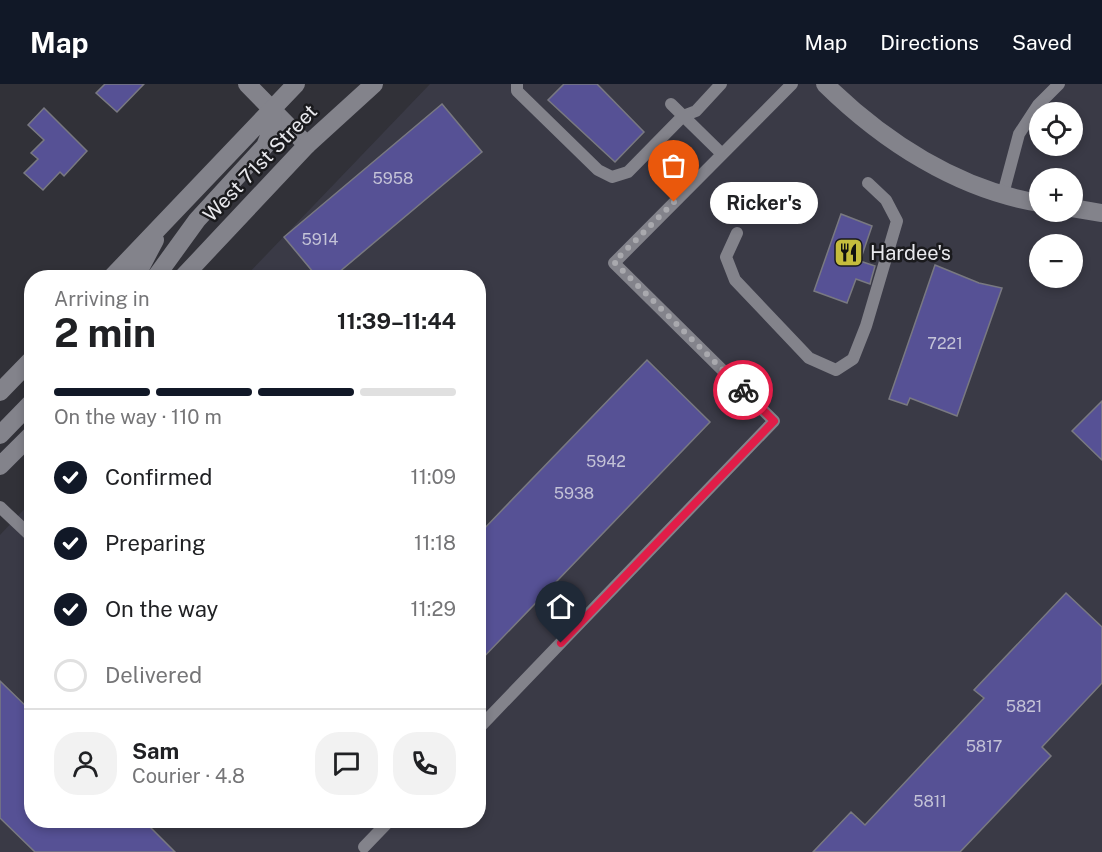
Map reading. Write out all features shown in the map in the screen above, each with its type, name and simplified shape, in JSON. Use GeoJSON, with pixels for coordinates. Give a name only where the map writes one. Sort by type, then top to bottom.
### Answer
{"type":"FeatureCollection","features":[{"type":"Feature","properties":{"kind":"main road"},"geometry":{"type":"LineString","coordinates":[[247,84],[307,145]]}},
{"type":"Feature","properties":{"kind":"main road","name":"West 71st Street"},"geometry":{"type":"LineString","coordinates":[[119,270],[296,84]]}},
{"type":"Feature","properties":{"kind":"main road","name":"West 71st Street"},"geometry":{"type":"LineString","coordinates":[[190,270],[360,91],[374,84]]}},
{"type":"Feature","properties":{"kind":"main road"},"geometry":{"type":"LineString","coordinates":[[825,84],[867,122],[916,156],[1003,195],[1029,201]]}},
{"type":"Feature","properties":{"kind":"main road"},"geometry":{"type":"LineString","coordinates":[[161,270],[197,220],[266,146],[273,127],[272,110]]}},
{"type":"Feature","properties":{"kind":"main road"},"geometry":{"type":"LineString","coordinates":[[1083,210],[1102,213]]}},
{"type":"Feature","properties":{"kind":"main road"},"geometry":{"type":"LineString","coordinates":[[139,270],[164,222]]}},
{"type":"Feature","properties":{"kind":"main road"},"geometry":{"type":"LineString","coordinates":[[0,392],[24,367]]}},
{"type":"Feature","properties":{"kind":"main road"},"geometry":{"type":"LineString","coordinates":[[0,435],[24,410]]}},
{"type":"Feature","properties":{"kind":"main road"},"geometry":{"type":"LineString","coordinates":[[0,466],[24,442]]}},
{"type":"Feature","properties":{"kind":"lane"},"geometry":{"type":"LineString","coordinates":[[517,84],[517,91],[598,170],[612,177],[628,172],[683,116],[696,111],[721,84]]}},
{"type":"Feature","properties":{"kind":"lane"},"geometry":{"type":"LineString","coordinates":[[486,721],[774,421],[614,262],[792,84]]}},
{"type":"Feature","properties":{"kind":"lane"},"geometry":{"type":"LineString","coordinates":[[1003,195],[1019,135],[1038,105],[1059,84]]}},
{"type":"Feature","properties":{"kind":"lane"},"geometry":{"type":"LineString","coordinates":[[671,104],[722,154]]}},
{"type":"Feature","properties":{"kind":"lane"},"geometry":{"type":"LineString","coordinates":[[737,233],[726,257],[735,280],[809,358],[836,370],[853,359],[897,221],[886,200],[868,183]]}},
{"type":"Feature","properties":{"kind":"lane"},"geometry":{"type":"LineString","coordinates":[[0,507],[24,530]]}},
{"type":"Feature","properties":{"kind":"lane"},"geometry":{"type":"LineString","coordinates":[[364,847],[382,828]]}},
{"type":"Feature","properties":{"kind":"shaded area"},"geometry":{"type":"Polygon","coordinates":[[[430,84],[1102,84],[1102,852],[0,852],[0,535],[24,509],[24,828],[486,828],[486,270],[252,270],[430,84]]]}},
{"type":"Feature","properties":{"kind":"building"},"geometry":{"type":"Polygon","coordinates":[[[105,84],[144,84],[117,112],[96,93],[105,84]]]}},
{"type":"Feature","properties":{"kind":"building"},"geometry":{"type":"Polygon","coordinates":[[[564,84],[597,84],[644,132],[615,162],[548,100],[564,84]]]}},
{"type":"Feature","properties":{"kind":"building"},"geometry":{"type":"Polygon","coordinates":[[[442,104],[482,152],[342,270],[311,270],[284,237],[442,104]]]}},
{"type":"Feature","properties":{"kind":"building"},"geometry":{"type":"Polygon","coordinates":[[[44,108],[87,151],[64,176],[60,172],[43,190],[24,173],[38,159],[31,153],[44,140],[28,125],[44,108]]]}},
{"type":"Feature","properties":{"kind":"building"},"geometry":{"type":"Polygon","coordinates":[[[841,214],[872,226],[860,261],[875,266],[870,284],[856,279],[847,303],[814,291],[841,214]]]}},
{"type":"Feature","properties":{"kind":"building"},"geometry":{"type":"Polygon","coordinates":[[[935,265],[979,283],[1002,288],[957,416],[910,398],[907,405],[889,399],[935,265]]]}},
{"type":"Feature","properties":{"kind":"building"},"geometry":{"type":"Polygon","coordinates":[[[647,360],[710,422],[486,655],[486,527],[647,360]]]}},
{"type":"Feature","properties":{"kind":"building"},"geometry":{"type":"Polygon","coordinates":[[[1102,401],[1102,460],[1072,431],[1102,401]]]}},
{"type":"Feature","properties":{"kind":"building"},"geometry":{"type":"Polygon","coordinates":[[[1066,593],[1102,627],[1102,683],[1042,747],[1051,756],[960,852],[813,852],[851,812],[865,825],[984,698],[974,690],[1066,593]]]}},
{"type":"Feature","properties":{"kind":"building"},"geometry":{"type":"Polygon","coordinates":[[[0,681],[24,704],[24,828],[151,828],[175,852],[35,852],[0,818],[0,681]]]}},
{"type":"Feature","properties":{"kind":"way so far"},"geometry":{"type":"LineString","coordinates":[[674,202],[614,262],[743,390]]}},
{"type":"Feature","properties":{"kind":"place","name":"Ricker's"},"geometry":{"type":"Point","coordinates":[674,202]}},
{"type":"Feature","properties":{"kind":"place","name":"Hardee's"},"geometry":{"type":"Point","coordinates":[849,253]}},
{"type":"Feature","properties":{"kind":"route"},"geometry":{"type":"LineString","coordinates":[[561,643],[774,421],[743,390]]}}]}
